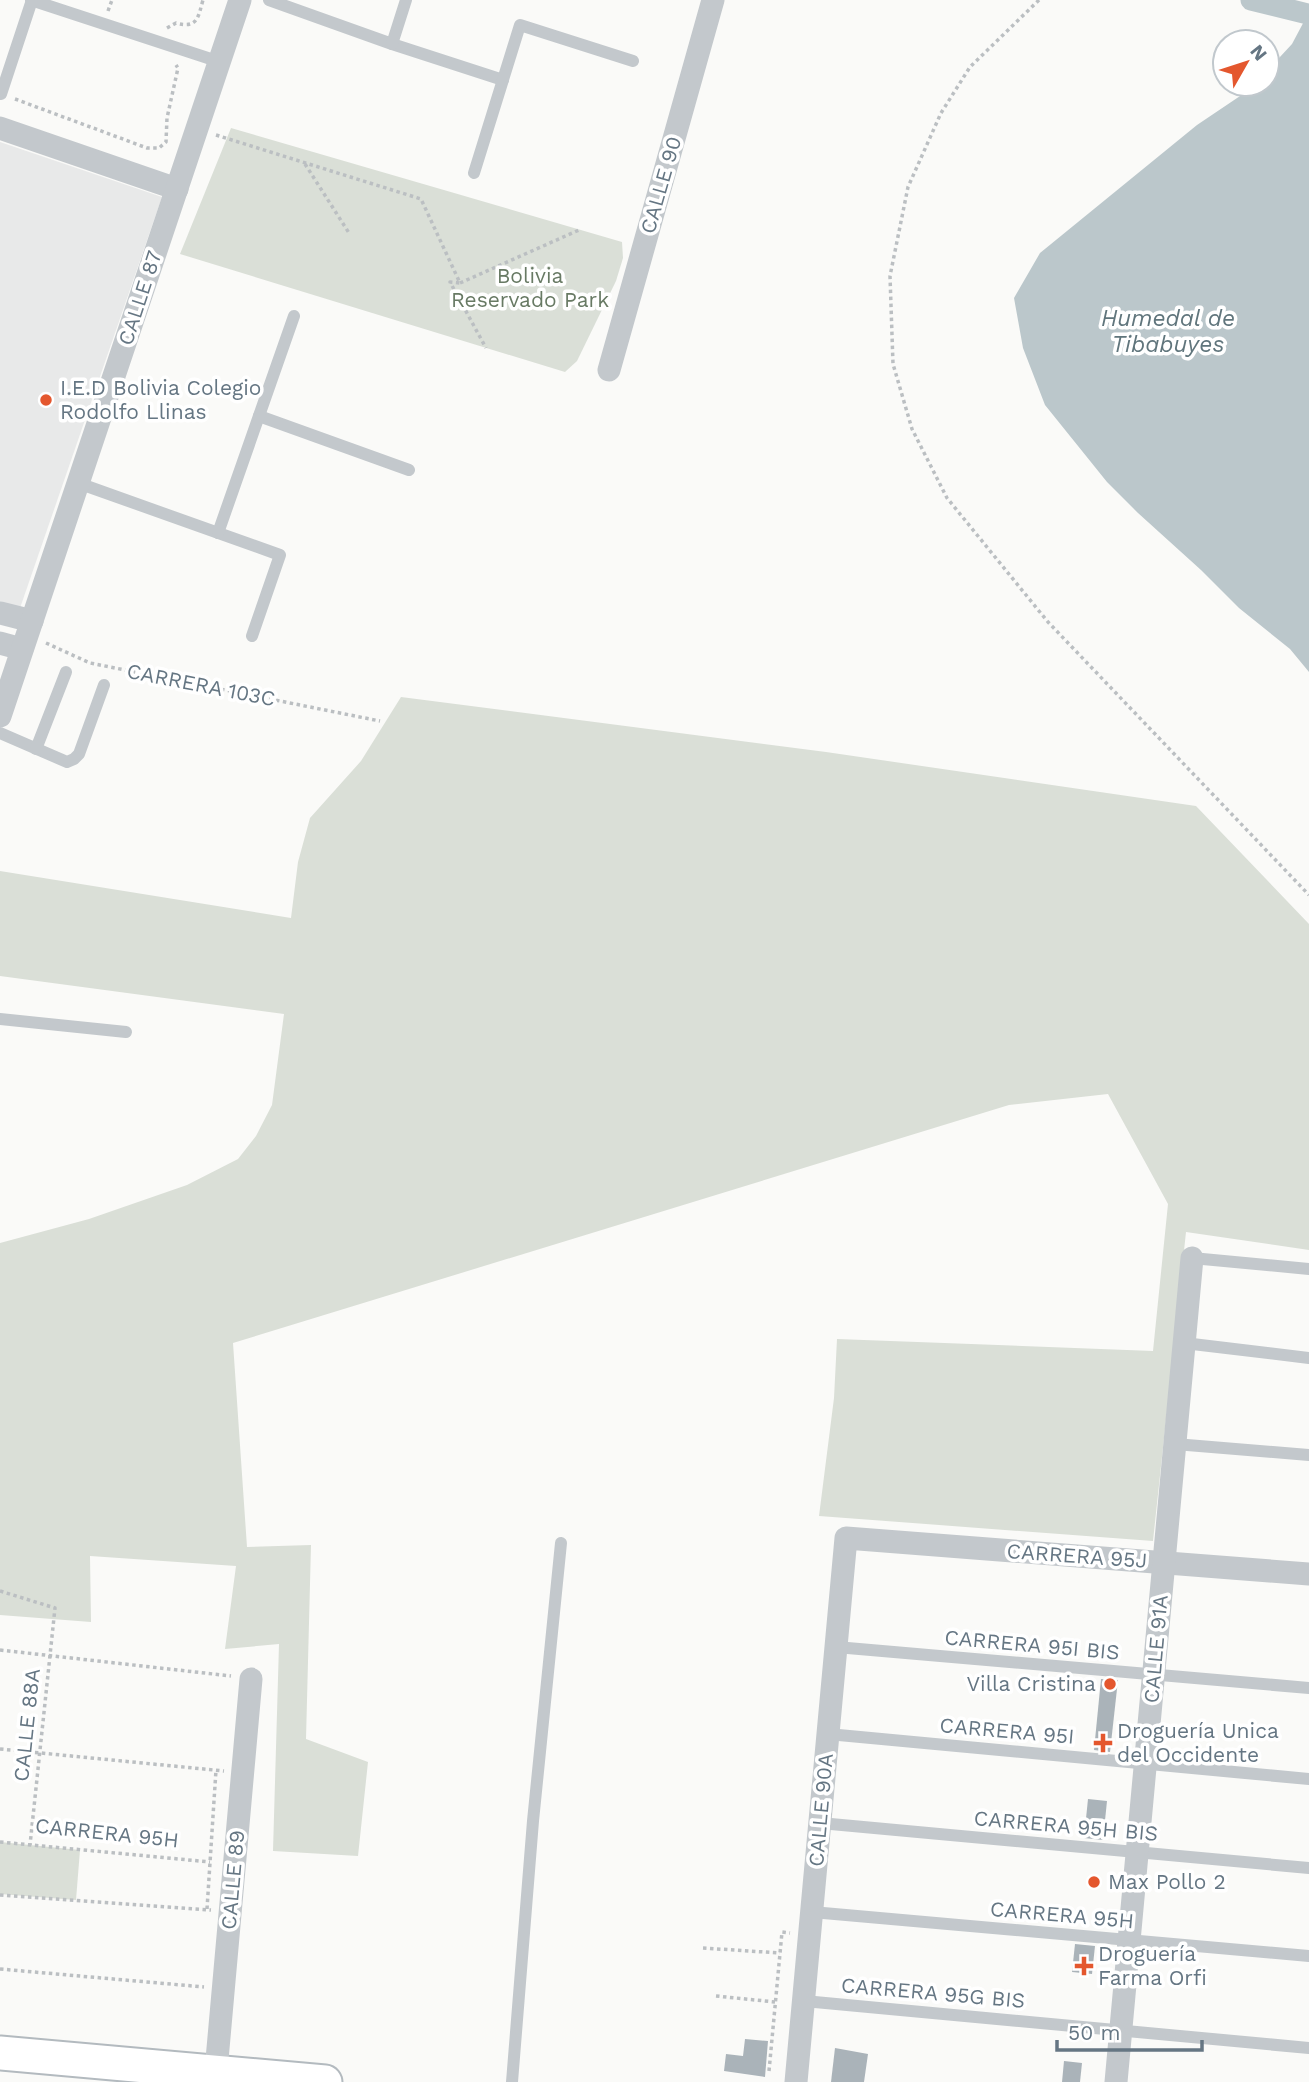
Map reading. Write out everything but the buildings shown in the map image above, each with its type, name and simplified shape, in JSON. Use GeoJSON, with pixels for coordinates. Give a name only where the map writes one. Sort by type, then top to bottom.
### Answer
{"type":"FeatureCollection","features":[{"type":"Feature","properties":{"kind":"street","name":"CALLE 87"},"geometry":{"type":"LineString","coordinates":[[0,716],[240,0]]}},
{"type":"Feature","properties":{"kind":"street","name":"CALLE 90"},"geometry":{"type":"LineString","coordinates":[[609,370],[713,0]]}},
{"type":"Feature","properties":{"kind":"street"},"geometry":{"type":"LineString","coordinates":[[0,128],[177,189]]}},
{"type":"Feature","properties":{"kind":"street"},"geometry":{"type":"LineString","coordinates":[[0,612],[27,635]]}},
{"type":"Feature","properties":{"kind":"street"},"geometry":{"type":"LineString","coordinates":[[0,643],[27,635]]}},
{"type":"Feature","properties":{"kind":"street","name":"CALLE 91A"},"geometry":{"type":"LineString","coordinates":[[1116,2082],[1192,1258]]}},
{"type":"Feature","properties":{"kind":"street","name":"CARRERA 95J"},"geometry":{"type":"LineString","coordinates":[[846,1538],[1309,1574]]}},
{"type":"Feature","properties":{"kind":"street","name":"CALLE 90A"},"geometry":{"type":"LineString","coordinates":[[796,2082],[846,1538]]}},
{"type":"Feature","properties":{"kind":"street","name":"CALLE 89"},"geometry":{"type":"LineString","coordinates":[[216,2077],[251,1679]]}},
{"type":"Feature","properties":{"kind":"street"},"geometry":{"type":"LineString","coordinates":[[0,2053],[216,2077],[326,2082]]}},
{"type":"Feature","properties":{"kind":"lane"},"geometry":{"type":"LineString","coordinates":[[1,94],[32,0],[219,62]]}},
{"type":"Feature","properties":{"kind":"lane"},"geometry":{"type":"LineString","coordinates":[[270,0],[503,80]]}},
{"type":"Feature","properties":{"kind":"lane"},"geometry":{"type":"LineString","coordinates":[[392,44],[406,0]]}},
{"type":"Feature","properties":{"kind":"lane"},"geometry":{"type":"LineString","coordinates":[[474,173],[520,25],[633,61]]}},
{"type":"Feature","properties":{"kind":"lane"},"geometry":{"type":"LineString","coordinates":[[218,533],[294,316]]}},
{"type":"Feature","properties":{"kind":"lane"},"geometry":{"type":"LineString","coordinates":[[259,416],[409,470]]}},
{"type":"Feature","properties":{"kind":"lane"},"geometry":{"type":"LineString","coordinates":[[78,483],[280,555],[252,636]]}},
{"type":"Feature","properties":{"kind":"lane"},"geometry":{"type":"LineString","coordinates":[[36,749],[66,672]]}},
{"type":"Feature","properties":{"kind":"lane"},"geometry":{"type":"LineString","coordinates":[[0,733],[67,762],[74,760],[79,754],[104,685]]}},
{"type":"Feature","properties":{"kind":"lane"},"geometry":{"type":"LineString","coordinates":[[0,1019],[126,1032]]}},
{"type":"Feature","properties":{"kind":"lane"},"geometry":{"type":"LineString","coordinates":[[1192,1258],[1309,1269]]}},
{"type":"Feature","properties":{"kind":"lane"},"geometry":{"type":"LineString","coordinates":[[1184,1343],[1309,1358]]}},
{"type":"Feature","properties":{"kind":"lane"},"geometry":{"type":"LineString","coordinates":[[1175,1444],[1309,1455]]}},
{"type":"Feature","properties":{"kind":"lane"},"geometry":{"type":"LineString","coordinates":[[512,2082],[533,1821],[561,1543]]}},
{"type":"Feature","properties":{"kind":"lane","name":"CARRERA 95I BIS"},"geometry":{"type":"LineString","coordinates":[[836,1647],[1309,1688]]}},
{"type":"Feature","properties":{"kind":"lane","name":"CARRERA 95I"},"geometry":{"type":"LineString","coordinates":[[828,1734],[1309,1779]]}},
{"type":"Feature","properties":{"kind":"lane","name":"CARRERA 95H BIS"},"geometry":{"type":"LineString","coordinates":[[820,1823],[1309,1868]]}},
{"type":"Feature","properties":{"kind":"lane","name":"CARRERA 95H"},"geometry":{"type":"LineString","coordinates":[[812,1912],[1309,1956]]}},
{"type":"Feature","properties":{"kind":"lane","name":"CARRERA 95G BIS"},"geometry":{"type":"LineString","coordinates":[[804,2001],[1309,2048]]}},
{"type":"Feature","properties":{"kind":"path"},"geometry":{"type":"LineString","coordinates":[[1,94],[147,148],[159,148],[166,142],[167,118],[177,68],[175,61],[159,42],[162,33],[169,26],[176,23],[186,26],[197,19],[203,0]]}},
{"type":"Feature","properties":{"kind":"path"},"geometry":{"type":"LineString","coordinates":[[1040,0],[970,66],[941,113],[908,187],[890,276],[893,364],[912,429],[947,498],[1048,622],[1309,895]]}},
{"type":"Feature","properties":{"kind":"path"},"geometry":{"type":"LineString","coordinates":[[197,129],[421,199],[460,283]]}},
{"type":"Feature","properties":{"kind":"path"},"geometry":{"type":"LineString","coordinates":[[304,163],[349,233]]}},
{"type":"Feature","properties":{"kind":"path"},"geometry":{"type":"LineString","coordinates":[[486,348],[450,282],[460,283],[579,230]]}},
{"type":"Feature","properties":{"kind":"path","name":"CARRERA 103C"},"geometry":{"type":"LineString","coordinates":[[27,635],[90,663],[380,721]]}},
{"type":"Feature","properties":{"kind":"path","name":"CALLE 88A"},"geometry":{"type":"LineString","coordinates":[[0,1591],[55,1608],[30,1845]]}},
{"type":"Feature","properties":{"kind":"path"},"geometry":{"type":"LineString","coordinates":[[0,1650],[251,1679]]}},
{"type":"Feature","properties":{"kind":"path"},"geometry":{"type":"LineString","coordinates":[[0,1749],[243,1773]]}},
{"type":"Feature","properties":{"kind":"path"},"geometry":{"type":"LineString","coordinates":[[206,1909],[216,1770]]}},
{"type":"Feature","properties":{"kind":"path","name":"CARRERA 95H"},"geometry":{"type":"LineString","coordinates":[[0,1842],[210,1862]]}},
{"type":"Feature","properties":{"kind":"path"},"geometry":{"type":"LineString","coordinates":[[0,1895],[230,1911]]}},
{"type":"Feature","properties":{"kind":"path"},"geometry":{"type":"LineString","coordinates":[[769,2071],[782,1932]]}},
{"type":"Feature","properties":{"kind":"path"},"geometry":{"type":"LineString","coordinates":[[703,1948],[780,1953]]}},
{"type":"Feature","properties":{"kind":"path"},"geometry":{"type":"LineString","coordinates":[[0,1969],[223,1989]]}},
{"type":"Feature","properties":{"kind":"path"},"geometry":{"type":"LineString","coordinates":[[716,1996],[775,2002]]}},
{"type":"Feature","properties":{"kind":"shaded area","name":"I.E.D Bolivia Colegio Rodolfo Llinas"},"geometry":{"type":"Polygon","coordinates":[[[0,142],[162,197],[19,611],[0,604],[0,142]]]}},
{"type":"Feature","properties":{"kind":"green space","name":"Bolivia Reservado Park"},"geometry":{"type":"Polygon","coordinates":[[[231,128],[622,242],[623,258],[616,281],[577,361],[565,372],[180,254],[231,128]]]}},
{"type":"Feature","properties":{"kind":"green space"},"geometry":{"type":"Polygon","coordinates":[[[401,697],[826,752],[1196,806],[1309,924],[1309,1250],[1186,1232],[1153,1541],[819,1516],[834,1398],[837,1339],[1153,1351],[1168,1204],[1108,1094],[1009,1105],[233,1343],[247,1547],[311,1545],[306,1739],[368,1762],[358,1856],[273,1851],[279,1644],[225,1649],[236,1566],[90,1556],[91,1622],[0,1615],[0,1243],[89,1219],[187,1185],[238,1159],[256,1136],[272,1105],[284,1014],[0,976],[0,871],[291,918],[298,862],[310,818],[361,761],[401,697]]]}},
{"type":"Feature","properties":{"kind":"green space"},"geometry":{"type":"Polygon","coordinates":[[[0,1842],[80,1850],[76,1900],[0,1894],[0,1842]]]}},
{"type":"Feature","properties":{"kind":"water","name":"Humedal de Tibabuyes"},"geometry":{"type":"Polygon","coordinates":[[[1309,12],[1309,672],[1290,649],[1239,608],[1107,482],[1045,405],[1023,348],[1014,298],[1040,253],[1197,125],[1237,98],[1281,98],[1281,56],[1292,44],[1309,12]]]}},
{"type":"Feature","properties":{"kind":"waterway"},"geometry":{"type":"LineString","coordinates":[[1251,0],[1308,14]]}},
{"type":"Feature","properties":{"kind":"place","name":"I.E.D Bolivia Colegio Rodolfo Llinas"},"geometry":{"type":"Point","coordinates":[46,400]}},
{"type":"Feature","properties":{"kind":"place","name":"Villa Cristina"},"geometry":{"type":"Point","coordinates":[1110,1684]}},
{"type":"Feature","properties":{"kind":"place","name":"Droguería Unica del Occidente"},"geometry":{"type":"Point","coordinates":[1103,1743]}},
{"type":"Feature","properties":{"kind":"place","name":"Max Pollo 2"},"geometry":{"type":"Point","coordinates":[1094,1882]}},
{"type":"Feature","properties":{"kind":"place","name":"Droguería Farma Orfi"},"geometry":{"type":"Point","coordinates":[1084,1966]}}]}
